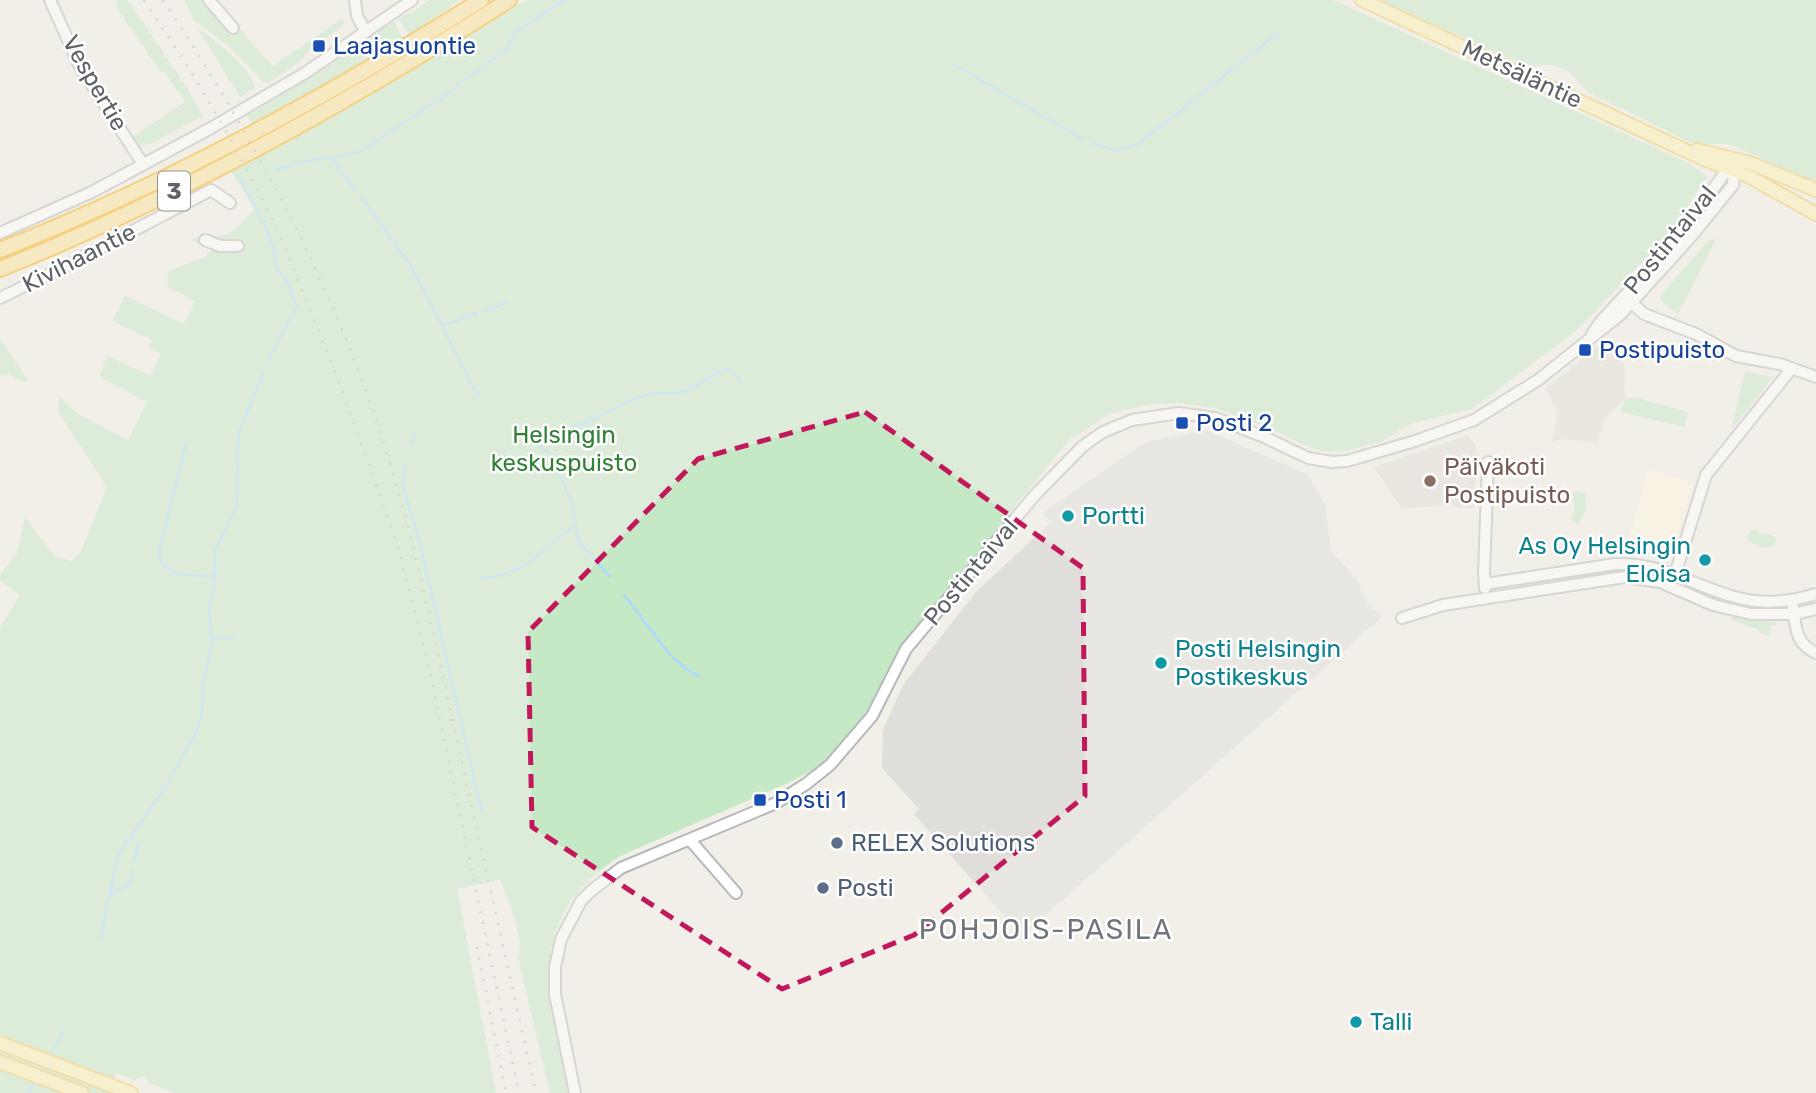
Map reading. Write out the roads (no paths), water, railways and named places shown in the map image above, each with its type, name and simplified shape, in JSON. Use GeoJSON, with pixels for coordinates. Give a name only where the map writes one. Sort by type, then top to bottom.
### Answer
{"type":"FeatureCollection","features":[{"type":"Feature","properties":{"kind":"highway","name":"3"},"geometry":{"type":"LineString","coordinates":[[0,250],[83,216],[228,145],[404,48],[481,0]]}},
{"type":"Feature","properties":{"kind":"highway","name":"3"},"geometry":{"type":"LineString","coordinates":[[0,269],[92,231],[182,187],[412,60],[509,0]]}},
{"type":"Feature","properties":{"kind":"main road","name":"Metsäläntie"},"geometry":{"type":"LineString","coordinates":[[1362,0],[1732,172],[1748,176],[1816,214]]}},
{"type":"Feature","properties":{"kind":"main road","name":"Metsäläntie"},"geometry":{"type":"LineString","coordinates":[[1732,172],[1750,163],[1816,190]]}},
{"type":"Feature","properties":{"kind":"main road"},"geometry":{"type":"LineString","coordinates":[[0,1043],[131,1093]]}},
{"type":"Feature","properties":{"kind":"main road"},"geometry":{"type":"LineString","coordinates":[[0,1062],[82,1093]]}},
{"type":"Feature","properties":{"kind":"street","name":"Vespertie"},"geometry":{"type":"LineString","coordinates":[[50,0],[80,67],[143,164]]}},
{"type":"Feature","properties":{"kind":"street"},"geometry":{"type":"LineString","coordinates":[[209,0],[233,28]]}},
{"type":"Feature","properties":{"kind":"street"},"geometry":{"type":"LineString","coordinates":[[355,0],[358,16],[366,32]]}},
{"type":"Feature","properties":{"kind":"street"},"geometry":{"type":"LineString","coordinates":[[0,233],[52,211],[274,93],[412,0]]}},
{"type":"Feature","properties":{"kind":"street","name":"Postintaival"},"geometry":{"type":"LineString","coordinates":[[575,1093],[555,994],[558,953],[567,925],[581,901],[621,868],[776,803],[830,765],[872,716],[898,663],[915,639],[1052,475],[1073,454],[1103,432],[1132,420],[1151,416],[1200,415],[1235,425],[1308,458],[1332,462],[1348,461],[1437,435],[1474,420],[1538,380],[1621,314],[1628,299],[1732,172]]}},
{"type":"Feature","properties":{"kind":"street","name":"Postintaival"},"geometry":{"type":"LineString","coordinates":[[1590,337],[1601,321],[1628,299],[1710,216],[1732,172]]}},
{"type":"Feature","properties":{"kind":"street","name":"Kivihaantie"},"geometry":{"type":"LineString","coordinates":[[0,298],[60,270],[211,190],[230,203]]}},
{"type":"Feature","properties":{"kind":"street"},"geometry":{"type":"LineString","coordinates":[[205,240],[220,246],[237,246]]}},
{"type":"Feature","properties":{"kind":"street"},"geometry":{"type":"LineString","coordinates":[[1628,299],[1644,314],[1696,334],[1736,356],[1793,368],[1816,377]]}},
{"type":"Feature","properties":{"kind":"street"},"geometry":{"type":"LineString","coordinates":[[1671,586],[1706,475],[1793,368]]}},
{"type":"Feature","properties":{"kind":"street"},"geometry":{"type":"LineString","coordinates":[[1487,599],[1485,584],[1488,461]]}},
{"type":"Feature","properties":{"kind":"street"},"geometry":{"type":"LineString","coordinates":[[1485,584],[1615,564],[1644,565],[1675,573],[1737,598],[1774,602],[1793,601],[1816,594]]}},
{"type":"Feature","properties":{"kind":"street"},"geometry":{"type":"LineString","coordinates":[[1402,618],[1436,607],[1625,577],[1671,586],[1731,611],[1769,616],[1816,609]]}},
{"type":"Feature","properties":{"kind":"street"},"geometry":{"type":"LineString","coordinates":[[1793,601],[1798,637],[1805,647],[1816,653]]}},
{"type":"Feature","properties":{"kind":"street"},"geometry":{"type":"LineString","coordinates":[[690,840],[736,893]]}},
{"type":"Feature","properties":{"kind":"waterway"},"geometry":{"type":"LineString","coordinates":[[277,169],[321,158],[357,153],[453,91],[460,82],[506,49],[517,31],[564,0]]}},
{"type":"Feature","properties":{"kind":"waterway"},"geometry":{"type":"LineString","coordinates":[[1092,143],[1114,150],[1137,145],[1279,32]]}},
{"type":"Feature","properties":{"kind":"waterway"},"geometry":{"type":"LineString","coordinates":[[953,64],[1084,140]]}},
{"type":"Feature","properties":{"kind":"waterway"},"geometry":{"type":"LineString","coordinates":[[332,159],[355,190]]}},
{"type":"Feature","properties":{"kind":"waterway"},"geometry":{"type":"LineString","coordinates":[[241,180],[269,235],[276,268],[286,279],[297,306],[268,360]]}},
{"type":"Feature","properties":{"kind":"waterway"},"geometry":{"type":"LineString","coordinates":[[362,198],[413,269],[480,397]]}},
{"type":"Feature","properties":{"kind":"waterway"},"geometry":{"type":"LineString","coordinates":[[485,311],[505,303]]}},
{"type":"Feature","properties":{"kind":"waterway"},"geometry":{"type":"LineString","coordinates":[[442,326],[477,313]]}},
{"type":"Feature","properties":{"kind":"waterway"},"geometry":{"type":"LineString","coordinates":[[530,439],[583,424],[643,396],[687,390],[724,370],[730,369],[741,381]]}},
{"type":"Feature","properties":{"kind":"waterway"},"geometry":{"type":"LineString","coordinates":[[100,940],[118,855],[168,783],[197,730],[202,714],[203,684],[212,645],[209,611],[215,579],[215,551],[236,508],[236,459],[240,429],[264,372]]}},
{"type":"Feature","properties":{"kind":"waterway"},"geometry":{"type":"LineString","coordinates":[[412,445],[415,433]]}},
{"type":"Feature","properties":{"kind":"waterway"},"geometry":{"type":"LineString","coordinates":[[523,435],[550,454],[572,503],[578,540],[609,576]]}},
{"type":"Feature","properties":{"kind":"waterway"},"geometry":{"type":"LineString","coordinates":[[186,443],[159,552],[161,561],[172,571],[215,576]]}},
{"type":"Feature","properties":{"kind":"waterway"},"geometry":{"type":"LineString","coordinates":[[405,466],[403,486],[420,544],[482,813]]}},
{"type":"Feature","properties":{"kind":"waterway"},"geometry":{"type":"LineString","coordinates":[[481,578],[521,567],[573,526]]}},
{"type":"Feature","properties":{"kind":"waterway"},"geometry":{"type":"LineString","coordinates":[[624,595],[668,652],[699,676]]}},
{"type":"Feature","properties":{"kind":"waterway"},"geometry":{"type":"LineString","coordinates":[[212,637],[233,638]]}},
{"type":"Feature","properties":{"kind":"waterway"},"geometry":{"type":"LineString","coordinates":[[135,859],[139,844]]}},
{"type":"Feature","properties":{"kind":"waterway"},"geometry":{"type":"LineString","coordinates":[[110,895],[130,883],[133,871]]}},
{"type":"Feature","properties":{"kind":"waterway"},"geometry":{"type":"LineString","coordinates":[[50,1056],[64,1032]]}},
{"type":"Feature","properties":{"kind":"waterway"},"geometry":{"type":"LineString","coordinates":[[28,1093],[36,1080]]}},
{"type":"Feature","properties":{"kind":"railway"},"geometry":{"type":"LineString","coordinates":[[144,0],[226,131],[285,247],[339,382],[397,543],[430,673],[519,1093]]}},
{"type":"Feature","properties":{"kind":"railway"},"geometry":{"type":"LineString","coordinates":[[163,0],[228,104],[288,212],[339,323],[382,438],[421,579],[536,1093]]}},
{"type":"Feature","properties":{"kind":"railway"},"geometry":{"type":"LineString","coordinates":[[477,947],[506,1093]]}},
{"type":"Feature","properties":{"kind":"place","name":"Laajasuontie"},"geometry":{"type":"Point","coordinates":[319,46]}},
{"type":"Feature","properties":{"kind":"place","name":"Postipuisto"},"geometry":{"type":"Point","coordinates":[1585,350]}},
{"type":"Feature","properties":{"kind":"place","name":"Posti 2"},"geometry":{"type":"Point","coordinates":[1182,423]}},
{"type":"Feature","properties":{"kind":"place","name":"Päiväkoti Postipuisto"},"geometry":{"type":"Point","coordinates":[1430,481]}},
{"type":"Feature","properties":{"kind":"place","name":"Portti"},"geometry":{"type":"Point","coordinates":[1068,516]}},
{"type":"Feature","properties":{"kind":"place","name":"As Oy Helsingin Eloisa"},"geometry":{"type":"Point","coordinates":[1705,560]}},
{"type":"Feature","properties":{"kind":"place","name":"Posti Helsingin Postikeskus"},"geometry":{"type":"Point","coordinates":[1161,663]}},
{"type":"Feature","properties":{"kind":"place","name":"Posti 1"},"geometry":{"type":"Point","coordinates":[760,800]}},
{"type":"Feature","properties":{"kind":"place","name":"RELEX Solutions"},"geometry":{"type":"Point","coordinates":[837,843]}},
{"type":"Feature","properties":{"kind":"place","name":"Posti"},"geometry":{"type":"Point","coordinates":[823,888]}},
{"type":"Feature","properties":{"kind":"place","name":"Talli"},"geometry":{"type":"Point","coordinates":[1356,1022]}},
{"type":"Feature","properties":{"kind":"district","name":"POHJOIS-PASILA"},"geometry":{"type":"Point","coordinates":[1046,929]}},
{"type":"Feature","properties":{"kind":"park label","name":"Helsingin keskuspuisto"},"geometry":{"type":"Point","coordinates":[564,449]}}]}
